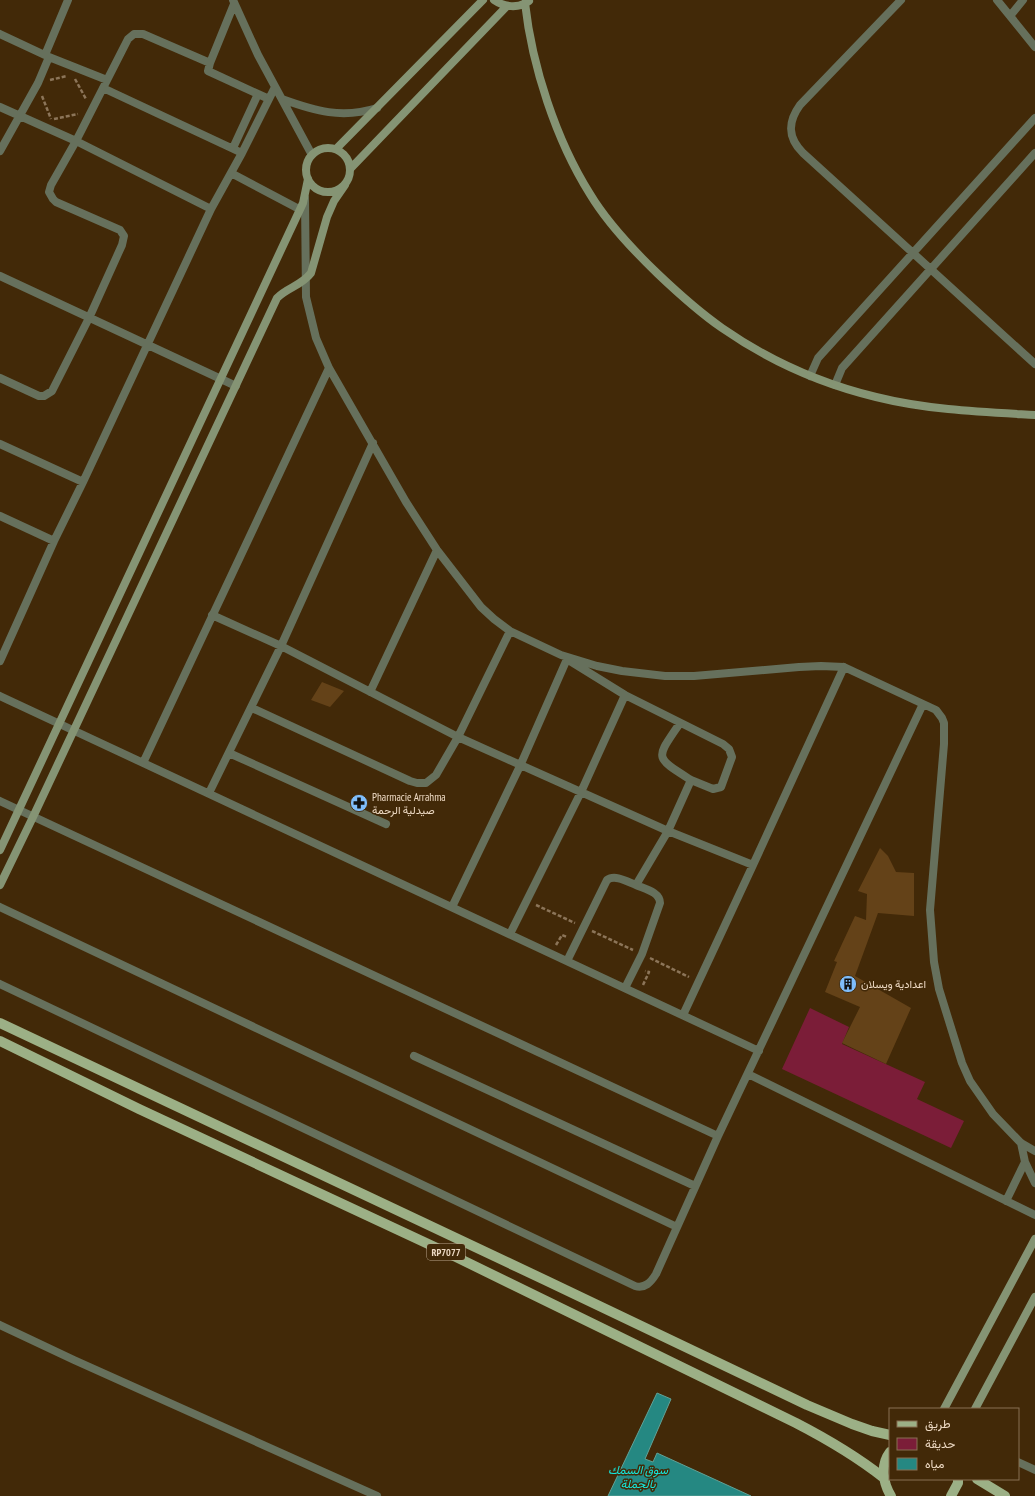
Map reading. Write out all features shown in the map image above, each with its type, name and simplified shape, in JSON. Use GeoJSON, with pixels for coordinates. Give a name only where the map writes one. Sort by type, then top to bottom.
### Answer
{"type":"FeatureCollection","features":[{"type":"Feature","properties":{"kind":"main road","name":"RP7077"},"geometry":{"type":"LineString","coordinates":[[0,1023],[807,1405],[852,1424],[889,1435]]}},
{"type":"Feature","properties":{"kind":"main road","name":"RP7077"},"geometry":{"type":"LineString","coordinates":[[0,1041],[139,1109],[462,1260],[796,1423],[866,1464],[884,1478]]}},
{"type":"Feature","properties":{"kind":"main road"},"geometry":{"type":"LineString","coordinates":[[889,1454],[884,1466],[884,1478],[886,1488],[891,1496]]}},
{"type":"Feature","properties":{"kind":"main road"},"geometry":{"type":"LineString","coordinates":[[951,1496],[958,1483],[958,1480]]}},
{"type":"Feature","properties":{"kind":"main road"},"geometry":{"type":"LineString","coordinates":[[979,1480],[1005,1496]]}},
{"type":"Feature","properties":{"kind":"street"},"geometry":{"type":"LineString","coordinates":[[0,151],[38,83],[68,0]]}},
{"type":"Feature","properties":{"kind":"street"},"geometry":{"type":"LineString","coordinates":[[336,149],[482,0]]}},
{"type":"Feature","properties":{"kind":"street"},"geometry":{"type":"LineString","coordinates":[[494,0],[507,6],[517,6],[527,2],[528,28],[542,85],[553,118],[571,159],[590,194],[614,228],[643,260],[685,300],[721,328],[765,354],[810,376],[877,398],[922,406],[1035,415]]}},
{"type":"Feature","properties":{"kind":"street"},"geometry":{"type":"LineString","coordinates":[[901,0],[800,105],[792,120],[792,139],[797,147],[1035,364]]}},
{"type":"Feature","properties":{"kind":"street"},"geometry":{"type":"LineString","coordinates":[[996,0],[1035,47]]}},
{"type":"Feature","properties":{"kind":"street"},"geometry":{"type":"LineString","coordinates":[[1010,16],[1023,0]]}},
{"type":"Feature","properties":{"kind":"street"},"geometry":{"type":"LineString","coordinates":[[233,2],[208,71],[269,99]]}},
{"type":"Feature","properties":{"kind":"street"},"geometry":{"type":"LineString","coordinates":[[233,2],[246,32],[312,155]]}},
{"type":"Feature","properties":{"kind":"street"},"geometry":{"type":"LineString","coordinates":[[351,168],[507,6]]}},
{"type":"Feature","properties":{"kind":"street"},"geometry":{"type":"LineString","coordinates":[[0,34],[47,56],[107,80]]}},
{"type":"Feature","properties":{"kind":"street"},"geometry":{"type":"LineString","coordinates":[[0,378],[39,396],[49,394],[55,386],[89,318],[122,245],[124,236],[120,230],[56,202],[49,192],[51,185],[92,111],[128,39],[134,34],[142,34],[210,63]]}},
{"type":"Feature","properties":{"kind":"street"},"geometry":{"type":"LineString","coordinates":[[0,661],[54,541],[211,209],[231,174],[275,87]]}},
{"type":"Feature","properties":{"kind":"street"},"geometry":{"type":"LineString","coordinates":[[103,88],[242,153]]}},
{"type":"Feature","properties":{"kind":"street"},"geometry":{"type":"LineString","coordinates":[[233,148],[258,94]]}},
{"type":"Feature","properties":{"kind":"street"},"geometry":{"type":"LineString","coordinates":[[282,99],[308,108],[348,114],[361,113],[377,108]]}},
{"type":"Feature","properties":{"kind":"street"},"geometry":{"type":"LineString","coordinates":[[0,107],[76,141],[211,209]]}},
{"type":"Feature","properties":{"kind":"street"},"geometry":{"type":"LineString","coordinates":[[810,376],[818,358],[1035,118]]}},
{"type":"Feature","properties":{"kind":"street"},"geometry":{"type":"LineString","coordinates":[[0,850],[300,209],[308,180],[306,166],[312,155],[323,148],[336,149],[346,156],[351,168],[349,180],[332,206],[327,217],[311,273],[306,280],[283,292],[277,298],[74,731],[0,885]]}},
{"type":"Feature","properties":{"kind":"street"},"geometry":{"type":"LineString","coordinates":[[835,385],[842,368],[1035,153]]}},
{"type":"Feature","properties":{"kind":"street"},"geometry":{"type":"LineString","coordinates":[[231,174],[300,209]]}},
{"type":"Feature","properties":{"kind":"street"},"geometry":{"type":"LineString","coordinates":[[308,180],[318,191],[326,193],[334,192],[345,185]]}},
{"type":"Feature","properties":{"kind":"street"},"geometry":{"type":"LineString","coordinates":[[305,192],[306,296],[316,338],[329,368],[406,502],[437,550],[481,607],[510,631],[564,657],[624,695],[723,744],[729,749],[732,757],[721,787],[713,789],[691,780],[669,766],[662,757],[664,747],[680,723]]}},
{"type":"Feature","properties":{"kind":"street"},"geometry":{"type":"LineString","coordinates":[[0,276],[236,386]]}},
{"type":"Feature","properties":{"kind":"street"},"geometry":{"type":"LineString","coordinates":[[143,763],[329,368]]}},
{"type":"Feature","properties":{"kind":"street"},"geometry":{"type":"LineString","coordinates":[[0,444],[83,482]]}},
{"type":"Feature","properties":{"kind":"street"},"geometry":{"type":"LineString","coordinates":[[209,793],[252,708],[373,444]]}},
{"type":"Feature","properties":{"kind":"street"},"geometry":{"type":"LineString","coordinates":[[0,516],[54,541]]}},
{"type":"Feature","properties":{"kind":"street"},"geometry":{"type":"LineString","coordinates":[[370,692],[437,550]]}},
{"type":"Feature","properties":{"kind":"street"},"geometry":{"type":"LineString","coordinates":[[212,615],[281,646],[458,737],[520,766],[668,831],[753,865]]}},
{"type":"Feature","properties":{"kind":"street"},"geometry":{"type":"LineString","coordinates":[[252,708],[417,783],[426,783],[432,780],[440,769],[458,737],[510,631]]}},
{"type":"Feature","properties":{"kind":"street"},"geometry":{"type":"LineString","coordinates":[[564,657],[622,671],[665,676],[694,676],[799,667],[844,667],[923,704],[940,714],[945,731],[930,910],[934,962],[939,989],[962,1063],[970,1081],[994,1114],[1022,1143],[1035,1151]]}},
{"type":"Feature","properties":{"kind":"street"},"geometry":{"type":"LineString","coordinates":[[452,907],[520,766],[564,657]]}},
{"type":"Feature","properties":{"kind":"street"},"geometry":{"type":"LineString","coordinates":[[682,1015],[699,982],[844,667]]}},
{"type":"Feature","properties":{"kind":"street"},"geometry":{"type":"LineString","coordinates":[[510,934],[581,792],[624,695]]}},
{"type":"Feature","properties":{"kind":"street"},"geometry":{"type":"LineString","coordinates":[[0,696],[759,1051]]}},
{"type":"Feature","properties":{"kind":"street"},"geometry":{"type":"LineString","coordinates":[[0,984],[635,1286],[642,1287],[652,1281],[656,1274],[718,1136],[923,704]]}},
{"type":"Feature","properties":{"kind":"street"},"geometry":{"type":"LineString","coordinates":[[229,753],[386,824]]}},
{"type":"Feature","properties":{"kind":"street"},"geometry":{"type":"LineString","coordinates":[[636,885],[668,831],[691,780]]}},
{"type":"Feature","properties":{"kind":"street"},"geometry":{"type":"LineString","coordinates":[[0,801],[718,1136]]}},
{"type":"Feature","properties":{"kind":"street"},"geometry":{"type":"LineString","coordinates":[[567,961],[607,880],[615,877],[636,885],[657,895],[660,899],[658,911],[642,954],[625,988]]}},
{"type":"Feature","properties":{"kind":"street"},"geometry":{"type":"LineString","coordinates":[[0,908],[677,1228]]}},
{"type":"Feature","properties":{"kind":"street"},"geometry":{"type":"LineString","coordinates":[[414,1056],[696,1186]]}},
{"type":"Feature","properties":{"kind":"street"},"geometry":{"type":"LineString","coordinates":[[748,1074],[1035,1215]]}},
{"type":"Feature","properties":{"kind":"street"},"geometry":{"type":"LineString","coordinates":[[1022,1143],[1025,1162],[1035,1183]]}},
{"type":"Feature","properties":{"kind":"street"},"geometry":{"type":"LineString","coordinates":[[1006,1201],[1025,1162]]}},
{"type":"Feature","properties":{"kind":"street"},"geometry":{"type":"LineString","coordinates":[[945,1408],[1035,1239]]}},
{"type":"Feature","properties":{"kind":"street"},"geometry":{"type":"LineString","coordinates":[[976,1408],[1035,1297]]}},
{"type":"Feature","properties":{"kind":"street"},"geometry":{"type":"LineString","coordinates":[[0,1325],[74,1360],[377,1496]]}},
{"type":"Feature","properties":{"kind":"street"},"geometry":{"type":"LineString","coordinates":[[1019,1462],[1035,1470]]}},
{"type":"Feature","properties":{"kind":"path"},"geometry":{"type":"LineString","coordinates":[[48,128],[52,120],[38,83],[73,75],[92,111],[52,120]]}},
{"type":"Feature","properties":{"kind":"path"},"geometry":{"type":"LineString","coordinates":[[527,901],[699,982]]}},
{"type":"Feature","properties":{"kind":"path"},"geometry":{"type":"LineString","coordinates":[[552,954],[562,935],[577,940]]}},
{"type":"Feature","properties":{"kind":"green space"},"geometry":{"type":"Polygon","coordinates":[[[810,1008],[849,1027],[842,1044],[925,1082],[917,1099],[964,1121],[951,1148],[782,1069],[810,1008]]]}},
{"type":"Feature","properties":{"kind":"water","name":"سوق السمك بالجملة"},"geometry":{"type":"Polygon","coordinates":[[[657,1393],[671,1399],[645,1459],[653,1462],[657,1453],[751,1496],[608,1496],[657,1393]]]}},
{"type":"Feature","properties":{"kind":"building"},"geometry":{"type":"Polygon","coordinates":[[[322,682],[344,691],[330,707],[311,700],[322,682]]]}},
{"type":"Feature","properties":{"kind":"building","name":"اعدادية ويسلان"},"geometry":{"type":"Polygon","coordinates":[[[880,848],[888,856],[896,872],[914,873],[914,916],[878,913],[855,976],[911,1008],[886,1064],[842,1043],[860,1007],[825,992],[837,962],[834,961],[855,916],[866,920],[867,894],[858,891],[880,848]]]}},
{"type":"Feature","properties":{"kind":"place","name":"Pharmacie Arrahma صيدلية الرحمة"},"geometry":{"type":"Point","coordinates":[359,803]}},
{"type":"Feature","properties":{"kind":"place","name":"اعدادية ويسلان"},"geometry":{"type":"Point","coordinates":[848,984]}}]}
